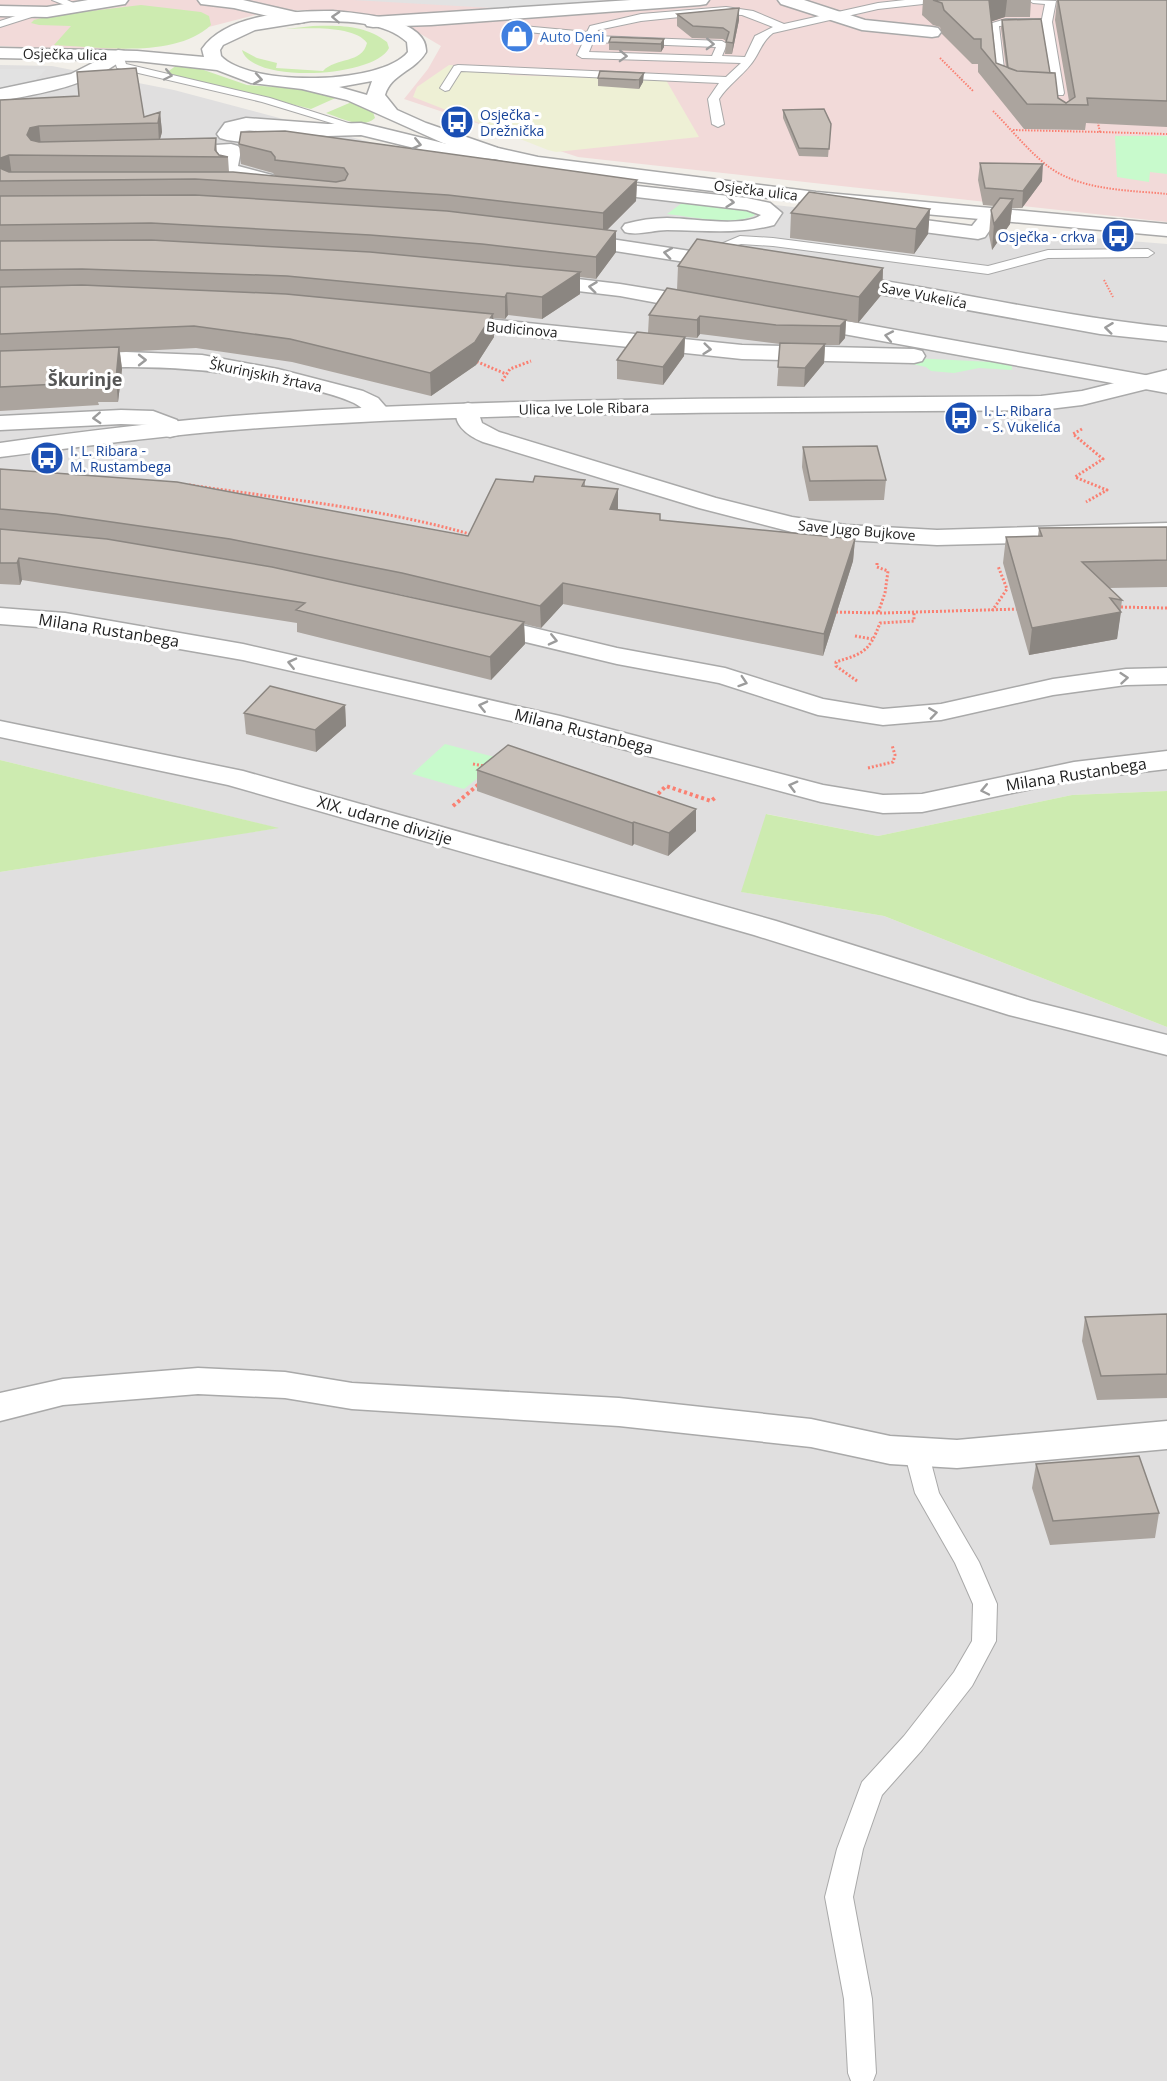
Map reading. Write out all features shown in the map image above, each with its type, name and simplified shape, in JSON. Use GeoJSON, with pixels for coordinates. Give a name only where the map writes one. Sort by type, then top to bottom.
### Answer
{"type":"FeatureCollection","features":[{"type":"Feature","properties":{"kind":"street"},"geometry":{"type":"LineString","coordinates":[[0,11],[37,12],[119,0]]}},
{"type":"Feature","properties":{"kind":"street","name":"Osječka ulica"},"geometry":{"type":"LineString","coordinates":[[208,0],[234,3],[298,18]]}},
{"type":"Feature","properties":{"kind":"street","name":"Osječka ulica"},"geometry":{"type":"LineString","coordinates":[[208,0],[254,25]]}},
{"type":"Feature","properties":{"kind":"street"},"geometry":{"type":"LineString","coordinates":[[373,22],[700,0]]}},
{"type":"Feature","properties":{"kind":"street"},"geometry":{"type":"LineString","coordinates":[[787,0],[873,27],[932,32]]}},
{"type":"Feature","properties":{"kind":"street"},"geometry":{"type":"LineString","coordinates":[[414,39],[443,26],[489,15]]}},
{"type":"Feature","properties":{"kind":"street","name":"Osječka ulica"},"geometry":{"type":"LineString","coordinates":[[124,55],[215,43],[230,33],[254,25],[298,18],[335,17],[373,22],[403,31],[414,39],[417,46],[416,54],[380,83],[376,96],[392,114]]}},
{"type":"Feature","properties":{"kind":"street"},"geometry":{"type":"LineString","coordinates":[[215,43],[211,51],[212,58],[218,65]]}},
{"type":"Feature","properties":{"kind":"street","name":"Osječka ulica"},"geometry":{"type":"LineString","coordinates":[[0,53],[124,55],[186,59],[218,65],[251,78],[304,84],[353,96],[413,124],[493,153],[538,162],[816,198],[1167,230]]}},
{"type":"Feature","properties":{"kind":"street"},"geometry":{"type":"LineString","coordinates":[[59,55],[72,69],[74,79]]}},
{"type":"Feature","properties":{"kind":"street"},"geometry":{"type":"LineString","coordinates":[[0,95],[74,79],[98,71],[124,55]]}},
{"type":"Feature","properties":{"kind":"street","name":"Osječka ulica"},"geometry":{"type":"LineString","coordinates":[[304,84],[356,80],[397,68]]}},
{"type":"Feature","properties":{"kind":"street"},"geometry":{"type":"LineString","coordinates":[[368,131],[392,114]]}},
{"type":"Feature","properties":{"kind":"street"},"geometry":{"type":"LineString","coordinates":[[328,148],[227,134],[227,130],[246,124],[368,131],[413,124]]}},
{"type":"Feature","properties":{"kind":"street"},"geometry":{"type":"LineString","coordinates":[[368,131],[447,150],[493,153]]}},
{"type":"Feature","properties":{"kind":"street"},"geometry":{"type":"LineString","coordinates":[[172,152],[231,150],[228,169],[311,192],[212,184]]}},
{"type":"Feature","properties":{"kind":"street"},"geometry":{"type":"LineString","coordinates":[[417,163],[641,194],[747,204],[763,207],[771,213],[767,221],[746,226],[658,223],[632,228]]}},
{"type":"Feature","properties":{"kind":"street"},"geometry":{"type":"LineString","coordinates":[[814,211],[887,215],[978,233],[987,220]]}},
{"type":"Feature","properties":{"kind":"street"},"geometry":{"type":"LineString","coordinates":[[611,225],[727,244],[883,282],[894,288]]}},
{"type":"Feature","properties":{"kind":"street"},"geometry":{"type":"LineString","coordinates":[[554,237],[625,245],[752,266]]}},
{"type":"Feature","properties":{"kind":"street"},"geometry":{"type":"LineString","coordinates":[[516,278],[620,290],[722,307]]}},
{"type":"Feature","properties":{"kind":"street","name":"Save Vukelića"},"geometry":{"type":"LineString","coordinates":[[821,278],[894,288],[1100,327],[1167,334]]}},
{"type":"Feature","properties":{"kind":"street"},"geometry":{"type":"LineString","coordinates":[[778,316],[1008,358],[1161,382]]}},
{"type":"Feature","properties":{"kind":"street","name":"Budicinova"},"geometry":{"type":"LineString","coordinates":[[427,320],[742,352],[1008,358]]}},
{"type":"Feature","properties":{"kind":"street","name":"Škurinjskih žrtava"},"geometry":{"type":"LineString","coordinates":[[0,365],[144,359],[219,364],[298,380],[355,396],[371,404],[380,414]]}},
{"type":"Feature","properties":{"kind":"street","name":"Ulica Ive Lole Ribara"},"geometry":{"type":"LineString","coordinates":[[0,450],[170,430],[380,414],[468,410],[1041,403],[1082,398],[1161,382]]}},
{"type":"Feature","properties":{"kind":"street","name":"Save Jugo Bujkove"},"geometry":{"type":"LineString","coordinates":[[468,410],[466,417],[470,424],[477,431],[491,437],[676,495],[800,526],[878,535],[974,538],[1089,531],[1167,531]]}},
{"type":"Feature","properties":{"kind":"street"},"geometry":{"type":"LineString","coordinates":[[0,423],[121,417],[153,418],[169,425],[170,430]]}},
{"type":"Feature","properties":{"kind":"street","name":"Milana Rustanbega"},"geometry":{"type":"LineString","coordinates":[[0,616],[65,621],[243,652],[560,723],[821,793],[884,804],[922,803],[1074,771],[1167,760]]}},
{"type":"Feature","properties":{"kind":"street"},"geometry":{"type":"LineString","coordinates":[[459,618],[617,656],[724,676],[818,707],[883,717],[941,712],[1053,687],[1126,677],[1167,676]]}},
{"type":"Feature","properties":{"kind":"street","name":"XIX. udarne divizije"},"geometry":{"type":"LineString","coordinates":[[0,729],[233,777],[765,928],[1020,1008],[1167,1046]]}},
{"type":"Feature","properties":{"kind":"street"},"geometry":{"type":"LineString","coordinates":[[0,1407],[63,1392],[198,1382],[285,1384],[352,1396],[619,1412],[811,1433],[890,1450],[957,1454],[1167,1435]]}},
{"type":"Feature","properties":{"kind":"lane"},"geometry":{"type":"LineString","coordinates":[[57,0],[75,6]]}},
{"type":"Feature","properties":{"kind":"lane"},"geometry":{"type":"LineString","coordinates":[[718,124],[713,99],[728,80],[737,74],[749,60],[759,38],[769,31],[878,6],[933,0]]}},
{"type":"Feature","properties":{"kind":"lane"},"geometry":{"type":"LineString","coordinates":[[1033,0],[1056,1],[1047,22],[1060,98],[1001,88],[994,24],[1047,22]]}},
{"type":"Feature","properties":{"kind":"lane"},"geometry":{"type":"LineString","coordinates":[[749,60],[582,55],[594,28],[605,23],[726,10],[751,14],[782,27]]}},
{"type":"Feature","properties":{"kind":"lane"},"geometry":{"type":"LineString","coordinates":[[0,24],[37,12]]}},
{"type":"Feature","properties":{"kind":"lane"},"geometry":{"type":"LineString","coordinates":[[523,29],[590,37],[722,44],[716,59]]}},
{"type":"Feature","properties":{"kind":"lane"},"geometry":{"type":"LineString","coordinates":[[124,55],[121,66],[256,97],[368,131]]}},
{"type":"Feature","properties":{"kind":"lane"},"geometry":{"type":"LineString","coordinates":[[445,88],[458,68],[728,80]]}},
{"type":"Feature","properties":{"kind":"lane"},"geometry":{"type":"LineString","coordinates":[[727,244],[740,240],[772,242],[988,270],[1048,254],[1148,253]]}},
{"type":"Feature","properties":{"kind":"lane"},"geometry":{"type":"LineString","coordinates":[[862,2073],[858,1999],[839,1897],[850,1849],[871,1790],[913,1743],[963,1679],[984,1641],[985,1604],[967,1562],[927,1493],[916,1451]]}},
{"type":"Feature","properties":{"kind":"path"},"geometry":{"type":"LineString","coordinates":[[935,52],[974,92]]}},
{"type":"Feature","properties":{"kind":"path"},"geometry":{"type":"LineString","coordinates":[[989,107],[1049,167],[1067,177],[1102,187],[1167,194]]}},
{"type":"Feature","properties":{"kind":"path"},"geometry":{"type":"LineString","coordinates":[[1095,110],[1100,132]]}},
{"type":"Feature","properties":{"kind":"path"},"geometry":{"type":"LineString","coordinates":[[1012,130],[1167,134]]}},
{"type":"Feature","properties":{"kind":"path"},"geometry":{"type":"LineString","coordinates":[[1101,275],[1114,299]]}},
{"type":"Feature","properties":{"kind":"path"},"geometry":{"type":"LineString","coordinates":[[499,388],[510,369],[540,359]]}},
{"type":"Feature","properties":{"kind":"path"},"geometry":{"type":"LineString","coordinates":[[473,360],[506,374]]}},
{"type":"Feature","properties":{"kind":"path"},"geometry":{"type":"LineString","coordinates":[[1078,431],[1073,434],[1103,459],[1075,477],[1107,490],[1086,501]]}},
{"type":"Feature","properties":{"kind":"path"},"geometry":{"type":"LineString","coordinates":[[185,484],[351,508],[428,522],[483,537]]}},
{"type":"Feature","properties":{"kind":"path"},"geometry":{"type":"LineString","coordinates":[[992,611],[1007,589],[998,565]]}},
{"type":"Feature","properties":{"kind":"path"},"geometry":{"type":"LineString","coordinates":[[878,613],[885,593],[888,571]]}},
{"type":"Feature","properties":{"kind":"path"},"geometry":{"type":"LineString","coordinates":[[1112,607],[1167,608]]}},
{"type":"Feature","properties":{"kind":"path"},"geometry":{"type":"LineString","coordinates":[[822,610],[878,613],[1025,609]]}},
{"type":"Feature","properties":{"kind":"path"},"geometry":{"type":"LineString","coordinates":[[862,686],[836,666],[836,662],[863,653],[880,622],[914,621],[914,612]]}},
{"type":"Feature","properties":{"kind":"path"},"geometry":{"type":"LineString","coordinates":[[855,636],[872,639]]}},
{"type":"Feature","properties":{"kind":"path"},"geometry":{"type":"LineString","coordinates":[[864,769],[893,762],[895,755],[891,743]]}},
{"type":"Feature","properties":{"kind":"path"},"geometry":{"type":"LineString","coordinates":[[473,764],[489,768]]}},
{"type":"Feature","properties":{"kind":"path"},"geometry":{"type":"LineString","coordinates":[[454,805],[486,779]]}},
{"type":"Feature","properties":{"kind":"path"},"geometry":{"type":"LineString","coordinates":[[651,801],[666,786],[711,801],[724,792]]}},
{"type":"Feature","properties":{"kind":"shaded area"},"geometry":{"type":"Polygon","coordinates":[[[0,0],[1108,0],[1167,3],[1167,222],[578,157],[404,99],[428,69],[441,46],[397,20],[312,10],[274,10],[112,52],[0,46],[0,0]]]}},
{"type":"Feature","properties":{"kind":"shaded area"},"geometry":{"type":"Polygon","coordinates":[[[353,0],[610,0],[511,9],[353,0]]]}},
{"type":"Feature","properties":{"kind":"shaded area"},"geometry":{"type":"Polygon","coordinates":[[[0,65],[52,66],[174,90],[430,158],[775,205],[1008,231],[1167,244],[1167,791],[1072,795],[878,836],[767,814],[742,892],[884,916],[1167,1027],[1167,2081],[0,2081],[0,872],[277,828],[0,760],[0,65]]]}},
{"type":"Feature","properties":{"kind":"shaded area"},"geometry":{"type":"Polygon","coordinates":[[[0,69],[46,69],[33,83],[0,89],[0,69]]]}},
{"type":"Feature","properties":{"kind":"green space"},"geometry":{"type":"Polygon","coordinates":[[[141,5],[201,12],[209,16],[211,25],[196,36],[178,43],[158,47],[114,49],[54,45],[71,26],[31,23],[49,16],[141,5]]]}},
{"type":"Feature","properties":{"kind":"green space"},"geometry":{"type":"Polygon","coordinates":[[[342,26],[361,29],[379,36],[387,42],[389,48],[379,58],[361,66],[313,73],[267,68],[250,61],[242,50],[257,58],[277,63],[276,68],[323,71],[360,54],[367,43],[361,37],[341,30],[285,29],[342,26]]]}},
{"type":"Feature","properties":{"kind":"green space"},"geometry":{"type":"Polygon","coordinates":[[[177,65],[198,68],[247,85],[304,89],[340,96],[311,109],[166,73],[177,65]]]}},
{"type":"Feature","properties":{"kind":"green space"},"geometry":{"type":"Polygon","coordinates":[[[449,65],[513,69],[509,75],[666,80],[699,137],[556,152],[548,150],[413,97],[417,87],[449,65]]]}},
{"type":"Feature","properties":{"kind":"green space"},"geometry":{"type":"Polygon","coordinates":[[[354,101],[373,112],[375,118],[358,123],[326,113],[354,101]]]}},
{"type":"Feature","properties":{"kind":"green space"},"geometry":{"type":"Polygon","coordinates":[[[1115,136],[1167,136],[1167,174],[1150,172],[1149,182],[1117,177],[1115,136]]]}},
{"type":"Feature","properties":{"kind":"green space"},"geometry":{"type":"Polygon","coordinates":[[[686,200],[750,210],[755,215],[736,220],[724,220],[667,214],[686,200]]]}},
{"type":"Feature","properties":{"kind":"green space"},"geometry":{"type":"Polygon","coordinates":[[[912,358],[1012,363],[1012,370],[979,368],[954,373],[931,371],[926,367],[912,364],[912,358]]]}},
{"type":"Feature","properties":{"kind":"green space"},"geometry":{"type":"Polygon","coordinates":[[[445,744],[502,759],[464,789],[412,774],[445,744]]]}},
{"type":"Feature","properties":{"kind":"green space"},"geometry":{"type":"Polygon","coordinates":[[[0,760],[279,828],[0,872],[0,760]]]}},
{"type":"Feature","properties":{"kind":"green space"},"geometry":{"type":"Polygon","coordinates":[[[1167,791],[1167,1027],[884,916],[741,892],[766,814],[878,836],[1072,795],[1167,791]]]}},
{"type":"Feature","properties":{"kind":"building"},"geometry":{"type":"Polygon","coordinates":[[[933,0],[989,0],[996,63],[1017,71],[1055,73],[1058,98],[1066,103],[1075,97],[1058,0],[1167,0],[1167,101],[1087,98],[1088,105],[1027,104],[981,48],[981,39],[974,39],[944,10],[942,3],[933,0]]]}},
{"type":"Feature","properties":{"kind":"building"},"geometry":{"type":"Polygon","coordinates":[[[739,8],[733,43],[726,42],[729,32],[723,28],[693,26],[677,14],[739,8]]]}},
{"type":"Feature","properties":{"kind":"building"},"geometry":{"type":"Polygon","coordinates":[[[1041,19],[1050,73],[1017,71],[1008,68],[1002,20],[1041,19]]]}},
{"type":"Feature","properties":{"kind":"building"},"geometry":{"type":"Polygon","coordinates":[[[611,37],[664,39],[661,44],[609,42],[611,37]]]}},
{"type":"Feature","properties":{"kind":"building"},"geometry":{"type":"Polygon","coordinates":[[[136,68],[144,117],[160,112],[158,123],[39,126],[30,128],[27,135],[31,140],[39,142],[216,138],[215,150],[219,155],[228,157],[9,155],[0,159],[0,100],[79,96],[77,72],[136,68]]]}},
{"type":"Feature","properties":{"kind":"building"},"geometry":{"type":"Polygon","coordinates":[[[600,71],[644,73],[639,80],[598,78],[600,71]]]}},
{"type":"Feature","properties":{"kind":"building"},"geometry":{"type":"Polygon","coordinates":[[[824,109],[831,124],[829,149],[799,148],[783,110],[824,109]]]}},
{"type":"Feature","properties":{"kind":"building"},"geometry":{"type":"Polygon","coordinates":[[[285,131],[637,180],[603,213],[448,195],[195,179],[0,181],[0,167],[9,172],[233,172],[336,182],[345,180],[348,174],[344,168],[275,160],[271,152],[239,144],[241,132],[285,131]]]}},
{"type":"Feature","properties":{"kind":"building"},"geometry":{"type":"Polygon","coordinates":[[[980,163],[1043,164],[1023,191],[985,188],[980,163]]]}},
{"type":"Feature","properties":{"kind":"building"},"geometry":{"type":"Polygon","coordinates":[[[809,192],[930,209],[916,229],[791,213],[809,192]]]}},
{"type":"Feature","properties":{"kind":"building"},"geometry":{"type":"Polygon","coordinates":[[[195,195],[447,211],[616,231],[596,257],[482,244],[370,235],[151,223],[0,225],[0,196],[195,195]]]}},
{"type":"Feature","properties":{"kind":"building"},"geometry":{"type":"Polygon","coordinates":[[[1000,198],[1013,199],[994,224],[991,210],[1000,198]]]}},
{"type":"Feature","properties":{"kind":"building"},"geometry":{"type":"Polygon","coordinates":[[[697,239],[883,268],[859,297],[678,266],[697,239]]]}},
{"type":"Feature","properties":{"kind":"building"},"geometry":{"type":"Polygon","coordinates":[[[151,240],[370,252],[580,272],[542,297],[507,293],[505,297],[287,276],[82,269],[0,270],[0,241],[151,240]]]}},
{"type":"Feature","properties":{"kind":"building"},"geometry":{"type":"Polygon","coordinates":[[[82,285],[286,294],[493,314],[475,342],[430,373],[290,339],[194,326],[0,334],[0,287],[82,285]]]}},
{"type":"Feature","properties":{"kind":"building"},"geometry":{"type":"Polygon","coordinates":[[[667,288],[846,320],[840,326],[776,325],[700,316],[697,320],[649,315],[667,288]]]}},
{"type":"Feature","properties":{"kind":"building"},"geometry":{"type":"Polygon","coordinates":[[[637,332],[685,337],[663,367],[617,360],[637,332]]]}},
{"type":"Feature","properties":{"kind":"building"},"geometry":{"type":"Polygon","coordinates":[[[780,343],[825,344],[805,368],[778,367],[780,343]]]}},
{"type":"Feature","properties":{"kind":"building"},"geometry":{"type":"Polygon","coordinates":[[[119,347],[116,379],[0,387],[0,351],[119,347]]]}},
{"type":"Feature","properties":{"kind":"building"},"geometry":{"type":"Polygon","coordinates":[[[877,446],[886,480],[810,481],[803,447],[877,446]]]}},
{"type":"Feature","properties":{"kind":"building"},"geometry":{"type":"Polygon","coordinates":[[[0,469],[177,482],[468,536],[496,479],[533,482],[535,476],[585,480],[582,486],[618,489],[610,509],[660,514],[660,520],[855,539],[824,634],[563,583],[540,606],[402,573],[230,539],[56,514],[0,509],[0,469]]]}},
{"type":"Feature","properties":{"kind":"building"},"geometry":{"type":"Polygon","coordinates":[[[1167,527],[1167,560],[1082,562],[1122,600],[1110,598],[1121,612],[1032,628],[1006,537],[1042,536],[1039,528],[1167,527]]]}},
{"type":"Feature","properties":{"kind":"building"},"geometry":{"type":"Polygon","coordinates":[[[0,529],[107,539],[272,567],[524,622],[490,657],[296,610],[305,603],[19,558],[17,563],[0,563],[0,529]]]}},
{"type":"Feature","properties":{"kind":"building"},"geometry":{"type":"Polygon","coordinates":[[[270,686],[345,705],[315,730],[244,713],[270,686]]]}},
{"type":"Feature","properties":{"kind":"building"},"geometry":{"type":"Polygon","coordinates":[[[508,745],[696,809],[669,833],[632,823],[477,770],[508,745]]]}},
{"type":"Feature","properties":{"kind":"building"},"geometry":{"type":"Polygon","coordinates":[[[1167,1314],[1167,1374],[1101,1376],[1085,1317],[1167,1314]]]}},
{"type":"Feature","properties":{"kind":"building"},"geometry":{"type":"Polygon","coordinates":[[[1139,1456],[1159,1513],[1053,1521],[1036,1464],[1139,1456]]]}},
{"type":"Feature","properties":{"kind":"place","name":"Auto Deni"},"geometry":{"type":"Point","coordinates":[517,36]}},
{"type":"Feature","properties":{"kind":"place","name":"Osječka - Drežnička"},"geometry":{"type":"Point","coordinates":[457,122]}},
{"type":"Feature","properties":{"kind":"place","name":"Osječka - crkva"},"geometry":{"type":"Point","coordinates":[1118,236]}},
{"type":"Feature","properties":{"kind":"place","name":"I. L. Ribara - S. Vukelića"},"geometry":{"type":"Point","coordinates":[961,418]}},
{"type":"Feature","properties":{"kind":"place","name":"I. L. Ribara - M. Rustambega"},"geometry":{"type":"Point","coordinates":[47,458]}},
{"type":"Feature","properties":{"kind":"district","name":"Škurinje"},"geometry":{"type":"Point","coordinates":[85,379]}}]}
